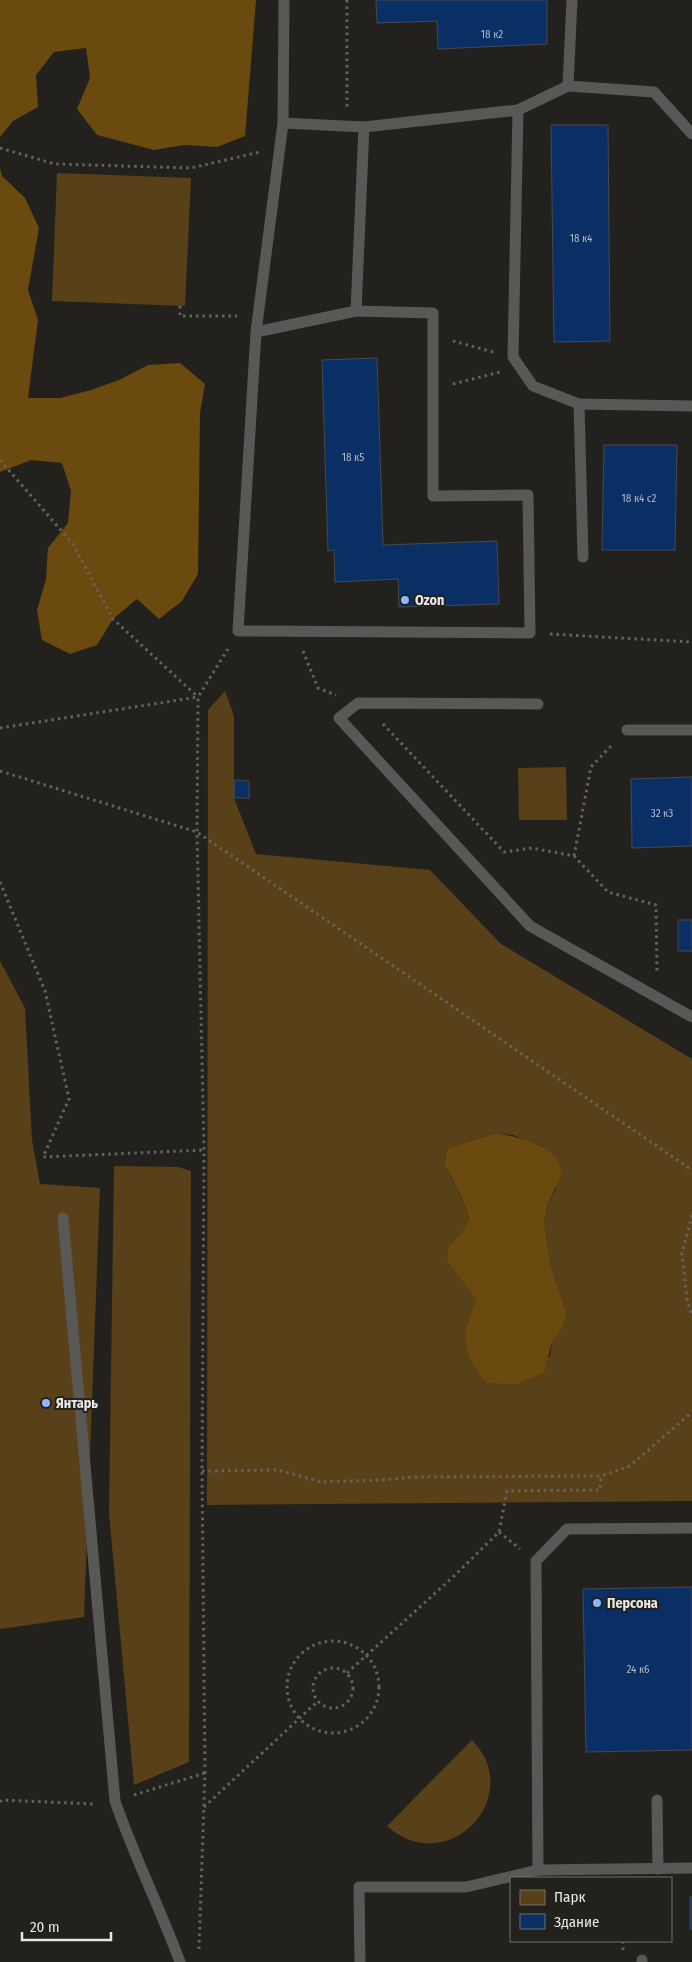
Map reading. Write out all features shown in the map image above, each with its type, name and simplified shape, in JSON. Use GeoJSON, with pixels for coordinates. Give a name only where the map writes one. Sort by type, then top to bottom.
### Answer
{"type":"FeatureCollection","features":[{"type":"Feature","properties":{"kind":"lane"},"geometry":{"type":"LineString","coordinates":[[256,332],[356,311],[433,313],[433,496],[528,495],[530,633],[238,631],[256,332],[283,123],[284,0]]}},
{"type":"Feature","properties":{"kind":"lane"},"geometry":{"type":"LineString","coordinates":[[568,86],[572,0]]}},
{"type":"Feature","properties":{"kind":"lane"},"geometry":{"type":"LineString","coordinates":[[283,123],[364,127],[518,110],[568,86],[654,92],[692,134]]}},
{"type":"Feature","properties":{"kind":"lane"},"geometry":{"type":"LineString","coordinates":[[518,110],[513,357],[533,386],[579,404],[692,406]]}},
{"type":"Feature","properties":{"kind":"lane"},"geometry":{"type":"LineString","coordinates":[[356,311],[364,127]]}},
{"type":"Feature","properties":{"kind":"lane"},"geometry":{"type":"LineString","coordinates":[[579,404],[583,557]]}},
{"type":"Feature","properties":{"kind":"lane"},"geometry":{"type":"LineString","coordinates":[[538,704],[358,703],[339,718],[530,926],[657,996],[692,1018]]}},
{"type":"Feature","properties":{"kind":"lane"},"geometry":{"type":"LineString","coordinates":[[627,730],[692,730]]}},
{"type":"Feature","properties":{"kind":"lane"},"geometry":{"type":"LineString","coordinates":[[63,1218],[115,1801],[127,1834],[168,1928],[180,1962]]}},
{"type":"Feature","properties":{"kind":"lane"},"geometry":{"type":"LineString","coordinates":[[538,1870],[536,1561],[567,1529],[692,1528]]}},
{"type":"Feature","properties":{"kind":"lane"},"geometry":{"type":"LineString","coordinates":[[657,1800],[658,1869]]}},
{"type":"Feature","properties":{"kind":"lane"},"geometry":{"type":"LineString","coordinates":[[360,1962],[359,1887],[466,1886],[538,1870],[692,1868]]}},
{"type":"Feature","properties":{"kind":"path"},"geometry":{"type":"LineString","coordinates":[[347,0],[348,127]]}},
{"type":"Feature","properties":{"kind":"path"},"geometry":{"type":"LineString","coordinates":[[0,148],[55,164],[191,168],[258,152]]}},
{"type":"Feature","properties":{"kind":"path"},"geometry":{"type":"LineString","coordinates":[[180,306],[180,316],[239,316]]}},
{"type":"Feature","properties":{"kind":"path"},"geometry":{"type":"LineString","coordinates":[[433,336],[513,357]]}},
{"type":"Feature","properties":{"kind":"path"},"geometry":{"type":"LineString","coordinates":[[433,389],[520,367]]}},
{"type":"Feature","properties":{"kind":"path"},"geometry":{"type":"LineString","coordinates":[[0,460],[73,544],[113,619],[198,697]]}},
{"type":"Feature","properties":{"kind":"path"},"geometry":{"type":"LineString","coordinates":[[199,1954],[205,1773],[202,1471],[204,1150],[197,832],[198,697],[238,631]]}},
{"type":"Feature","properties":{"kind":"path"},"geometry":{"type":"LineString","coordinates":[[295,632],[318,688],[358,703],[383,724],[504,852],[532,848],[574,856],[608,892],[656,905],[657,996]]}},
{"type":"Feature","properties":{"kind":"path"},"geometry":{"type":"LineString","coordinates":[[530,633],[692,642]]}},
{"type":"Feature","properties":{"kind":"path"},"geometry":{"type":"LineString","coordinates":[[0,728],[198,697]]}},
{"type":"Feature","properties":{"kind":"path"},"geometry":{"type":"LineString","coordinates":[[574,856],[591,767],[627,730]]}},
{"type":"Feature","properties":{"kind":"path"},"geometry":{"type":"LineString","coordinates":[[0,772],[197,832],[692,1170]]}},
{"type":"Feature","properties":{"kind":"path"},"geometry":{"type":"LineString","coordinates":[[0,882],[45,991],[69,1100],[43,1157],[204,1150]]}},
{"type":"Feature","properties":{"kind":"path"},"geometry":{"type":"LineString","coordinates":[[692,1216],[682,1254],[687,1299],[692,1316]]}},
{"type":"Feature","properties":{"kind":"path"},"geometry":{"type":"LineString","coordinates":[[202,1471],[278,1470],[321,1482],[414,1477],[601,1476],[630,1466],[692,1412]]}},
{"type":"Feature","properties":{"kind":"path"},"geometry":{"type":"LineString","coordinates":[[347,1673],[499,1532],[507,1491],[600,1490],[601,1476]]}},
{"type":"Feature","properties":{"kind":"path"},"geometry":{"type":"LineString","coordinates":[[499,1532],[536,1561]]}},
{"type":"Feature","properties":{"kind":"path"},"geometry":{"type":"LineString","coordinates":[[326,1640],[341,1641],[355,1646],[367,1655],[375,1666],[379,1680],[379,1695],[374,1709],[365,1720],[353,1728],[339,1733],[324,1733],[311,1728],[299,1719],[291,1707],[286,1694],[286,1679],[291,1665],[300,1653],[312,1645],[326,1640]]}},
{"type":"Feature","properties":{"kind":"path"},"geometry":{"type":"LineString","coordinates":[[339,1668],[347,1673],[352,1681],[353,1690],[350,1699],[343,1706],[334,1708],[324,1707],[317,1702],[312,1693],[312,1685],[316,1676],[322,1670],[339,1668]]}},
{"type":"Feature","properties":{"kind":"path"},"geometry":{"type":"LineString","coordinates":[[204,1807],[317,1702]]}},
{"type":"Feature","properties":{"kind":"green space"},"geometry":{"type":"Polygon","coordinates":[[[57,173],[191,178],[185,306],[52,301],[57,173]]]}},
{"type":"Feature","properties":{"kind":"green space"},"geometry":{"type":"Polygon","coordinates":[[[225,691],[234,716],[234,798],[256,854],[430,870],[501,944],[692,1059],[692,1501],[207,1505],[208,710],[225,691]],[[496,1133],[448,1148],[444,1164],[462,1197],[469,1219],[461,1233],[449,1245],[467,1285],[476,1299],[473,1314],[467,1328],[550,1357],[552,1342],[562,1329],[567,1314],[551,1267],[544,1220],[548,1204],[556,1189],[542,1147],[513,1135],[496,1133]]]}},
{"type":"Feature","properties":{"kind":"green space"},"geometry":{"type":"Polygon","coordinates":[[[566,767],[567,820],[519,820],[518,768],[566,767]]]}},
{"type":"Feature","properties":{"kind":"green space","name":"Янтарь"},"geometry":{"type":"Polygon","coordinates":[[[0,961],[25,1008],[32,1140],[40,1184],[100,1188],[84,1617],[0,1629],[0,961]]]}},
{"type":"Feature","properties":{"kind":"green space"},"geometry":{"type":"Polygon","coordinates":[[[114,1166],[178,1167],[191,1171],[189,1762],[134,1785],[109,1513],[114,1166]]]}},
{"type":"Feature","properties":{"kind":"green space"},"geometry":{"type":"Polygon","coordinates":[[[472,1740],[482,1752],[487,1762],[490,1782],[488,1798],[482,1812],[472,1825],[460,1835],[446,1841],[430,1843],[413,1841],[396,1833],[387,1826],[472,1740]]]}},
{"type":"Feature","properties":{"kind":"shaded area"},"geometry":{"type":"Polygon","coordinates":[[[0,0],[256,0],[245,136],[217,147],[184,145],[154,150],[97,135],[77,109],[90,78],[86,48],[54,52],[36,75],[38,107],[13,121],[0,137],[0,0]]]}},
{"type":"Feature","properties":{"kind":"shaded area"},"geometry":{"type":"Polygon","coordinates":[[[0,168],[2,176],[25,198],[39,228],[28,290],[38,320],[28,398],[60,398],[91,390],[119,380],[148,365],[180,363],[205,384],[200,413],[198,574],[182,601],[159,619],[137,599],[113,619],[97,645],[70,654],[42,640],[37,610],[46,579],[48,548],[68,523],[71,491],[62,463],[31,460],[0,472],[0,168]]]}},
{"type":"Feature","properties":{"kind":"shaded area"},"geometry":{"type":"Polygon","coordinates":[[[496,1133],[519,1138],[542,1147],[555,1157],[562,1173],[548,1204],[544,1220],[551,1267],[567,1314],[562,1329],[552,1342],[544,1373],[516,1384],[487,1383],[470,1358],[465,1337],[476,1299],[447,1260],[449,1245],[461,1233],[469,1219],[462,1197],[444,1164],[448,1148],[496,1133]]]}},
{"type":"Feature","properties":{"kind":"building"},"geometry":{"type":"Polygon","coordinates":[[[376,0],[547,0],[547,44],[438,49],[437,21],[377,23],[376,0]]]}},
{"type":"Feature","properties":{"kind":"building"},"geometry":{"type":"Polygon","coordinates":[[[551,125],[608,125],[610,341],[554,342],[551,125]]]}},
{"type":"Feature","properties":{"kind":"building"},"geometry":{"type":"Polygon","coordinates":[[[377,358],[383,545],[497,541],[499,604],[399,607],[398,579],[335,582],[334,550],[328,551],[322,360],[377,358]]]}},
{"type":"Feature","properties":{"kind":"building"},"geometry":{"type":"Polygon","coordinates":[[[604,445],[677,445],[675,550],[602,550],[604,445]]]}},
{"type":"Feature","properties":{"kind":"building"},"geometry":{"type":"Polygon","coordinates":[[[692,777],[692,846],[632,848],[631,779],[692,777]]]}},
{"type":"Feature","properties":{"kind":"building"},"geometry":{"type":"Polygon","coordinates":[[[235,780],[249,781],[249,798],[234,798],[235,780]]]}},
{"type":"Feature","properties":{"kind":"building"},"geometry":{"type":"Polygon","coordinates":[[[678,920],[692,920],[692,951],[678,951],[678,920]]]}},
{"type":"Feature","properties":{"kind":"building"},"geometry":{"type":"Polygon","coordinates":[[[692,1587],[692,1750],[586,1752],[583,1589],[692,1587]]]}},
{"type":"Feature","properties":{"kind":"building"},"geometry":{"type":"Polygon","coordinates":[[[690,1897],[692,1897],[692,1929],[690,1929],[690,1897]]]}},
{"type":"Feature","properties":{"kind":"place","name":"Ozon"},"geometry":{"type":"Point","coordinates":[405,600]}},
{"type":"Feature","properties":{"kind":"place","name":"Янтарь"},"geometry":{"type":"Point","coordinates":[46,1403]}},
{"type":"Feature","properties":{"kind":"place","name":"Персона"},"geometry":{"type":"Point","coordinates":[597,1603]}}]}
